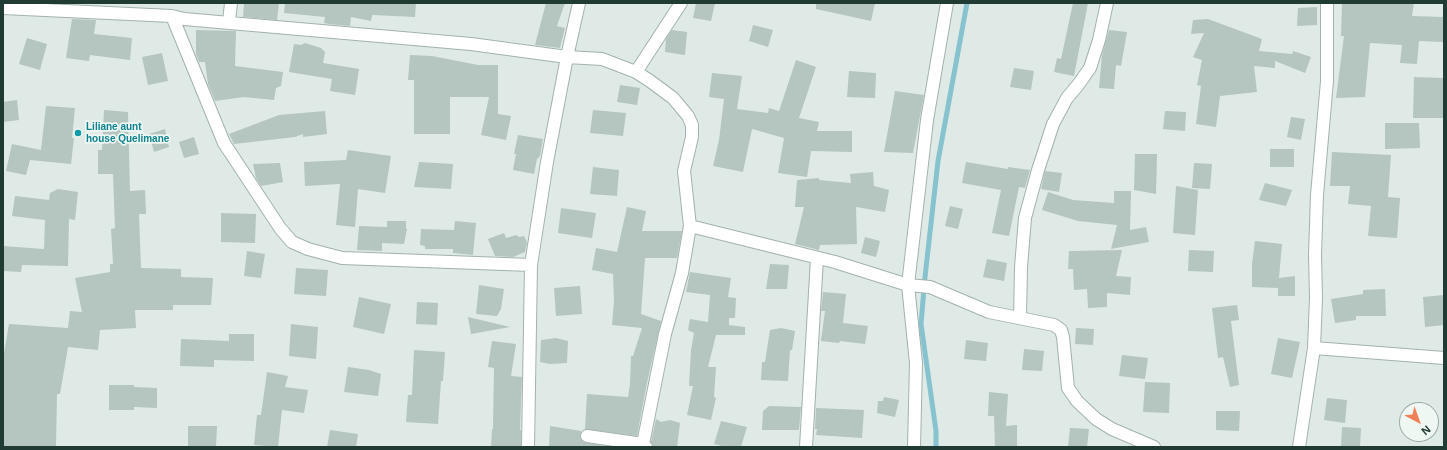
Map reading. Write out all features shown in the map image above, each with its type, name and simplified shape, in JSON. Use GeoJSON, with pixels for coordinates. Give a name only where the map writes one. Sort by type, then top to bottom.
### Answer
{"type":"FeatureCollection","features":[{"type":"Feature","properties":{"kind":"street"},"geometry":{"type":"LineString","coordinates":[[229,22],[231,3]]}},
{"type":"Feature","properties":{"kind":"street"},"geometry":{"type":"LineString","coordinates":[[528,447],[531,265],[547,162],[579,3]]}},
{"type":"Feature","properties":{"kind":"street"},"geometry":{"type":"LineString","coordinates":[[636,72],[681,3]]}},
{"type":"Feature","properties":{"kind":"street"},"geometry":{"type":"LineString","coordinates":[[914,447],[916,363],[912,286],[927,120],[947,3]]}},
{"type":"Feature","properties":{"kind":"street"},"geometry":{"type":"LineString","coordinates":[[1020,318],[1021,267],[1026,218],[1038,170],[1053,124],[1067,98],[1090,68],[1099,40],[1106,3]]}},
{"type":"Feature","properties":{"kind":"street"},"geometry":{"type":"LineString","coordinates":[[1299,447],[1314,348],[1317,195],[1327,81],[1328,3]]}},
{"type":"Feature","properties":{"kind":"street"},"geometry":{"type":"LineString","coordinates":[[3,8],[172,16],[184,20],[229,22],[471,44],[567,57],[602,58],[636,72],[673,98],[688,116],[692,125],[692,137],[684,171],[690,226],[682,273],[665,334],[645,445],[587,436]]}},
{"type":"Feature","properties":{"kind":"street"},"geometry":{"type":"LineString","coordinates":[[172,16],[224,142],[280,228],[292,242],[308,249],[342,258],[531,265]]}},
{"type":"Feature","properties":{"kind":"street"},"geometry":{"type":"LineString","coordinates":[[690,226],[835,262],[912,286],[930,287],[989,312],[1054,325],[1061,330],[1068,388],[1077,401],[1096,419],[1112,429],[1154,447]]}},
{"type":"Feature","properties":{"kind":"street"},"geometry":{"type":"LineString","coordinates":[[806,447],[817,258]]}},
{"type":"Feature","properties":{"kind":"street"},"geometry":{"type":"LineString","coordinates":[[1314,348],[1444,358]]}},
{"type":"Feature","properties":{"kind":"building"},"geometry":{"type":"Polygon","coordinates":[[[244,3],[279,3],[277,20],[243,17],[244,3]]]}},
{"type":"Feature","properties":{"kind":"building"},"geometry":{"type":"Polygon","coordinates":[[[285,3],[416,3],[415,17],[372,15],[371,21],[351,17],[350,26],[324,23],[325,17],[284,13],[285,3]]]}},
{"type":"Feature","properties":{"kind":"building"},"geometry":{"type":"Polygon","coordinates":[[[546,3],[565,3],[557,26],[565,28],[560,48],[535,45],[546,3]]]}},
{"type":"Feature","properties":{"kind":"building"},"geometry":{"type":"Polygon","coordinates":[[[696,3],[715,3],[711,21],[693,18],[696,3]]]}},
{"type":"Feature","properties":{"kind":"building"},"geometry":{"type":"Polygon","coordinates":[[[816,3],[875,3],[871,21],[816,9],[816,3]]]}},
{"type":"Feature","properties":{"kind":"building"},"geometry":{"type":"Polygon","coordinates":[[[1073,3],[1088,3],[1074,76],[1054,72],[1057,58],[1061,59],[1073,3]]]}},
{"type":"Feature","properties":{"kind":"building"},"geometry":{"type":"Polygon","coordinates":[[[1342,3],[1414,3],[1412,16],[1444,17],[1443,42],[1419,41],[1417,64],[1400,63],[1402,45],[1370,43],[1365,97],[1336,98],[1344,36],[1341,36],[1342,3]]]}},
{"type":"Feature","properties":{"kind":"building"},"geometry":{"type":"Polygon","coordinates":[[[1317,7],[1317,25],[1297,26],[1298,8],[1317,7]]]}},
{"type":"Feature","properties":{"kind":"building"},"geometry":{"type":"Polygon","coordinates":[[[72,19],[96,20],[94,34],[132,38],[130,60],[90,55],[89,61],[66,58],[72,19]]]}},
{"type":"Feature","properties":{"kind":"building"},"geometry":{"type":"Polygon","coordinates":[[[1208,19],[1262,39],[1259,51],[1292,54],[1293,51],[1311,57],[1305,73],[1275,61],[1275,68],[1254,66],[1257,92],[1220,96],[1216,127],[1196,124],[1201,86],[1197,85],[1202,60],[1193,57],[1204,33],[1191,34],[1193,20],[1208,19]]]}},
{"type":"Feature","properties":{"kind":"building"},"geometry":{"type":"Polygon","coordinates":[[[753,25],[773,30],[768,47],[749,41],[753,25]]]}},
{"type":"Feature","properties":{"kind":"building"},"geometry":{"type":"Polygon","coordinates":[[[196,30],[236,31],[235,66],[283,72],[281,86],[276,88],[274,100],[244,97],[215,101],[208,84],[205,62],[199,62],[196,54],[196,30]]]}},
{"type":"Feature","properties":{"kind":"building"},"geometry":{"type":"Polygon","coordinates":[[[672,30],[687,32],[685,55],[665,52],[666,39],[672,30]]]}},
{"type":"Feature","properties":{"kind":"building"},"geometry":{"type":"Polygon","coordinates":[[[1109,30],[1127,32],[1121,66],[1116,65],[1114,89],[1099,88],[1102,55],[1109,30]]]}},
{"type":"Feature","properties":{"kind":"building"},"geometry":{"type":"Polygon","coordinates":[[[27,38],[47,44],[40,70],[19,64],[27,38]]]}},
{"type":"Feature","properties":{"kind":"building"},"geometry":{"type":"Polygon","coordinates":[[[305,43],[321,48],[325,52],[323,63],[359,69],[355,95],[330,91],[332,79],[289,72],[294,44],[301,45],[305,43]]]}},
{"type":"Feature","properties":{"kind":"building"},"geometry":{"type":"Polygon","coordinates":[[[162,53],[168,81],[148,85],[142,57],[162,53]]]}},
{"type":"Feature","properties":{"kind":"building"},"geometry":{"type":"Polygon","coordinates":[[[410,55],[432,56],[478,65],[498,65],[498,114],[511,116],[506,140],[481,135],[489,97],[450,97],[450,134],[414,134],[414,80],[408,80],[410,55]]]}},
{"type":"Feature","properties":{"kind":"building"},"geometry":{"type":"Polygon","coordinates":[[[796,60],[816,67],[799,118],[819,122],[817,131],[852,131],[852,152],[811,151],[807,177],[778,173],[784,138],[752,129],[743,172],[713,166],[719,140],[724,99],[709,97],[712,73],[742,76],[737,109],[768,113],[769,108],[779,111],[796,60]]]}},
{"type":"Feature","properties":{"kind":"building"},"geometry":{"type":"Polygon","coordinates":[[[1014,68],[1034,71],[1031,90],[1010,87],[1014,68]]]}},
{"type":"Feature","properties":{"kind":"building"},"geometry":{"type":"Polygon","coordinates":[[[849,71],[876,73],[875,98],[847,97],[849,71]]]}},
{"type":"Feature","properties":{"kind":"building"},"geometry":{"type":"Polygon","coordinates":[[[1414,77],[1444,78],[1444,118],[1413,118],[1414,77]]]}},
{"type":"Feature","properties":{"kind":"building"},"geometry":{"type":"Polygon","coordinates":[[[620,85],[640,88],[637,105],[617,102],[620,85]]]}},
{"type":"Feature","properties":{"kind":"building"},"geometry":{"type":"Polygon","coordinates":[[[895,91],[924,95],[913,153],[884,152],[895,91]]]}},
{"type":"Feature","properties":{"kind":"building"},"geometry":{"type":"Polygon","coordinates":[[[17,100],[19,120],[3,122],[3,102],[17,100]]]}},
{"type":"Feature","properties":{"kind":"building"},"geometry":{"type":"Polygon","coordinates":[[[46,106],[75,108],[71,164],[30,160],[26,175],[6,171],[12,144],[41,150],[46,106]]]}},
{"type":"Feature","properties":{"kind":"building"},"geometry":{"type":"Polygon","coordinates":[[[104,110],[128,112],[130,191],[145,190],[146,214],[139,214],[141,268],[181,269],[181,277],[213,278],[211,305],[173,305],[173,310],[135,310],[136,328],[100,330],[98,350],[68,347],[60,394],[57,394],[56,446],[3,446],[3,359],[9,324],[68,328],[70,311],[82,312],[75,278],[110,272],[110,264],[113,264],[111,229],[115,228],[113,174],[98,174],[98,150],[102,150],[104,110]]]}},
{"type":"Feature","properties":{"kind":"building"},"geometry":{"type":"Polygon","coordinates":[[[593,110],[626,113],[623,136],[590,133],[593,110]]]}},
{"type":"Feature","properties":{"kind":"building"},"geometry":{"type":"Polygon","coordinates":[[[325,111],[327,134],[303,137],[303,134],[295,137],[234,144],[229,134],[279,115],[325,111]]]}},
{"type":"Feature","properties":{"kind":"building"},"geometry":{"type":"Polygon","coordinates":[[[1165,111],[1186,112],[1185,131],[1163,129],[1165,111]]]}},
{"type":"Feature","properties":{"kind":"building"},"geometry":{"type":"Polygon","coordinates":[[[1291,117],[1305,119],[1301,140],[1287,137],[1291,117]]]}},
{"type":"Feature","properties":{"kind":"building"},"geometry":{"type":"Polygon","coordinates":[[[1385,123],[1419,123],[1420,148],[1385,149],[1385,123]]]}},
{"type":"Feature","properties":{"kind":"building"},"geometry":{"type":"Polygon","coordinates":[[[165,129],[169,147],[154,152],[149,134],[165,129]]]}},
{"type":"Feature","properties":{"kind":"building"},"geometry":{"type":"Polygon","coordinates":[[[518,135],[543,139],[540,156],[537,159],[534,174],[513,170],[516,154],[514,154],[518,135]]]}},
{"type":"Feature","properties":{"kind":"building"},"geometry":{"type":"Polygon","coordinates":[[[194,137],[199,154],[184,158],[179,142],[194,137]]]}},
{"type":"Feature","properties":{"kind":"building"},"geometry":{"type":"Polygon","coordinates":[[[1270,149],[1294,149],[1294,167],[1270,167],[1270,149]]]}},
{"type":"Feature","properties":{"kind":"building"},"geometry":{"type":"Polygon","coordinates":[[[348,150],[391,156],[385,193],[358,189],[355,227],[336,225],[340,184],[305,186],[304,162],[346,160],[348,150]]]}},
{"type":"Feature","properties":{"kind":"building"},"geometry":{"type":"Polygon","coordinates":[[[1332,152],[1391,155],[1388,197],[1400,198],[1397,238],[1368,236],[1371,206],[1348,204],[1350,186],[1330,186],[1332,152]]]}},
{"type":"Feature","properties":{"kind":"building"},"geometry":{"type":"Polygon","coordinates":[[[1135,154],[1157,154],[1156,194],[1134,190],[1135,154]]]}},
{"type":"Feature","properties":{"kind":"building"},"geometry":{"type":"Polygon","coordinates":[[[419,162],[453,164],[451,189],[414,187],[419,162]]]}},
{"type":"Feature","properties":{"kind":"building"},"geometry":{"type":"Polygon","coordinates":[[[966,162],[1008,169],[1008,167],[1030,170],[1025,188],[1019,187],[1009,236],[992,233],[1001,190],[962,183],[966,162]]]}},
{"type":"Feature","properties":{"kind":"building"},"geometry":{"type":"Polygon","coordinates":[[[280,163],[283,182],[261,186],[256,178],[253,164],[280,163]]]}},
{"type":"Feature","properties":{"kind":"building"},"geometry":{"type":"Polygon","coordinates":[[[1194,163],[1212,164],[1210,189],[1192,188],[1194,163]]]}},
{"type":"Feature","properties":{"kind":"building"},"geometry":{"type":"Polygon","coordinates":[[[593,167],[619,170],[617,196],[590,194],[593,167]]]}},
{"type":"Feature","properties":{"kind":"building"},"geometry":{"type":"Polygon","coordinates":[[[1045,171],[1062,173],[1059,192],[1041,189],[1045,171]]]}},
{"type":"Feature","properties":{"kind":"building"},"geometry":{"type":"Polygon","coordinates":[[[873,172],[874,186],[889,190],[885,212],[856,207],[857,244],[820,245],[819,250],[795,244],[804,207],[795,207],[797,180],[819,178],[819,180],[851,183],[850,174],[873,172]]]}},
{"type":"Feature","properties":{"kind":"building"},"geometry":{"type":"Polygon","coordinates":[[[1265,183],[1292,190],[1286,206],[1259,200],[1265,183]]]}},
{"type":"Feature","properties":{"kind":"building"},"geometry":{"type":"Polygon","coordinates":[[[1176,186],[1198,190],[1195,235],[1173,233],[1176,186]]]}},
{"type":"Feature","properties":{"kind":"building"},"geometry":{"type":"Polygon","coordinates":[[[58,189],[78,192],[75,220],[69,219],[68,266],[22,265],[21,272],[3,271],[3,246],[44,249],[45,220],[12,216],[15,196],[49,200],[50,193],[58,189]]]}},
{"type":"Feature","properties":{"kind":"building"},"geometry":{"type":"Polygon","coordinates":[[[1114,191],[1131,191],[1130,230],[1146,227],[1149,242],[1111,249],[1117,225],[1078,221],[1042,210],[1048,192],[1073,200],[1114,203],[1114,191]]]}},
{"type":"Feature","properties":{"kind":"building"},"geometry":{"type":"Polygon","coordinates":[[[950,206],[963,209],[958,229],[945,226],[950,206]]]}},
{"type":"Feature","properties":{"kind":"building"},"geometry":{"type":"Polygon","coordinates":[[[627,207],[646,211],[642,231],[682,231],[677,258],[645,258],[641,314],[661,321],[637,436],[585,429],[587,394],[628,397],[631,356],[633,356],[642,328],[612,325],[614,301],[613,274],[592,270],[596,248],[617,252],[627,207]]]}},
{"type":"Feature","properties":{"kind":"building"},"geometry":{"type":"Polygon","coordinates":[[[561,208],[596,213],[592,238],[558,233],[561,208]]]}},
{"type":"Feature","properties":{"kind":"building"},"geometry":{"type":"Polygon","coordinates":[[[221,213],[256,214],[255,243],[221,242],[221,213]]]}},
{"type":"Feature","properties":{"kind":"building"},"geometry":{"type":"Polygon","coordinates":[[[387,221],[406,221],[407,229],[404,244],[382,243],[382,251],[357,250],[359,226],[387,227],[387,221]]]}},
{"type":"Feature","properties":{"kind":"building"},"geometry":{"type":"Polygon","coordinates":[[[455,221],[476,223],[473,255],[453,253],[453,249],[425,249],[425,246],[420,245],[421,229],[454,230],[455,221]]]}},
{"type":"Feature","properties":{"kind":"building"},"geometry":{"type":"Polygon","coordinates":[[[504,233],[506,238],[516,235],[519,237],[524,236],[527,242],[525,252],[513,257],[495,256],[488,239],[504,233]]]}},
{"type":"Feature","properties":{"kind":"building"},"geometry":{"type":"Polygon","coordinates":[[[865,237],[880,241],[876,257],[861,253],[865,237]]]}},
{"type":"Feature","properties":{"kind":"building"},"geometry":{"type":"Polygon","coordinates":[[[1255,241],[1282,244],[1279,278],[1295,276],[1295,296],[1278,296],[1278,288],[1252,287],[1252,264],[1255,241]]]}},
{"type":"Feature","properties":{"kind":"building"},"geometry":{"type":"Polygon","coordinates":[[[1122,250],[1116,276],[1131,277],[1130,295],[1107,293],[1107,307],[1088,308],[1087,289],[1074,290],[1073,269],[1068,269],[1069,251],[1122,250]]]}},
{"type":"Feature","properties":{"kind":"building"},"geometry":{"type":"Polygon","coordinates":[[[1189,250],[1214,251],[1213,272],[1188,271],[1189,250]]]}},
{"type":"Feature","properties":{"kind":"building"},"geometry":{"type":"Polygon","coordinates":[[[247,251],[265,254],[261,278],[244,276],[247,251]]]}},
{"type":"Feature","properties":{"kind":"building"},"geometry":{"type":"Polygon","coordinates":[[[987,259],[1007,263],[1004,281],[983,277],[987,259]]]}},
{"type":"Feature","properties":{"kind":"building"},"geometry":{"type":"Polygon","coordinates":[[[770,264],[789,265],[787,289],[766,289],[770,264]]]}},
{"type":"Feature","properties":{"kind":"building"},"geometry":{"type":"Polygon","coordinates":[[[296,268],[328,270],[326,296],[294,294],[296,268]]]}},
{"type":"Feature","properties":{"kind":"building"},"geometry":{"type":"Polygon","coordinates":[[[690,272],[731,278],[728,297],[736,298],[735,318],[729,318],[729,325],[745,327],[745,335],[716,335],[708,367],[716,367],[714,397],[716,398],[711,420],[687,415],[693,386],[689,386],[691,350],[694,333],[688,330],[690,319],[708,322],[710,295],[686,292],[690,272]]]}},
{"type":"Feature","properties":{"kind":"building"},"geometry":{"type":"Polygon","coordinates":[[[479,285],[504,289],[501,309],[497,316],[476,314],[479,285]]]}},
{"type":"Feature","properties":{"kind":"building"},"geometry":{"type":"Polygon","coordinates":[[[580,286],[582,314],[556,316],[554,288],[580,286]]]}},
{"type":"Feature","properties":{"kind":"building"},"geometry":{"type":"Polygon","coordinates":[[[1385,289],[1386,316],[1356,316],[1356,320],[1335,323],[1331,299],[1363,294],[1363,290],[1385,289]]]}},
{"type":"Feature","properties":{"kind":"building"},"geometry":{"type":"Polygon","coordinates":[[[823,292],[846,294],[843,323],[868,326],[865,344],[840,341],[839,343],[821,341],[825,311],[821,311],[823,292]]]}},
{"type":"Feature","properties":{"kind":"building"},"geometry":{"type":"Polygon","coordinates":[[[1444,295],[1444,325],[1425,327],[1423,297],[1444,295]]]}},
{"type":"Feature","properties":{"kind":"building"},"geometry":{"type":"Polygon","coordinates":[[[359,297],[391,304],[384,334],[353,327],[359,297]]]}},
{"type":"Feature","properties":{"kind":"building"},"geometry":{"type":"Polygon","coordinates":[[[417,302],[438,303],[437,325],[416,324],[417,302]]]}},
{"type":"Feature","properties":{"kind":"building"},"geometry":{"type":"Polygon","coordinates":[[[1237,305],[1239,320],[1231,321],[1239,385],[1230,387],[1223,357],[1218,358],[1212,308],[1237,305]]]}},
{"type":"Feature","properties":{"kind":"building"},"geometry":{"type":"Polygon","coordinates":[[[468,317],[510,327],[471,334],[468,317]]]}},
{"type":"Feature","properties":{"kind":"building"},"geometry":{"type":"Polygon","coordinates":[[[291,324],[318,327],[316,359],[289,356],[291,324]]]}},
{"type":"Feature","properties":{"kind":"building"},"geometry":{"type":"Polygon","coordinates":[[[781,328],[795,331],[792,350],[790,350],[788,381],[761,380],[762,362],[765,362],[770,330],[781,328]]]}},
{"type":"Feature","properties":{"kind":"building"},"geometry":{"type":"Polygon","coordinates":[[[1076,328],[1094,329],[1093,345],[1075,344],[1076,328]]]}},
{"type":"Feature","properties":{"kind":"building"},"geometry":{"type":"Polygon","coordinates":[[[229,334],[254,334],[254,361],[214,360],[214,367],[180,366],[181,339],[229,341],[229,334]]]}},
{"type":"Feature","properties":{"kind":"building"},"geometry":{"type":"Polygon","coordinates":[[[556,338],[568,341],[567,363],[550,364],[540,362],[541,340],[556,338]]]}},
{"type":"Feature","properties":{"kind":"building"},"geometry":{"type":"Polygon","coordinates":[[[1278,338],[1300,342],[1292,378],[1271,374],[1278,338]]]}},
{"type":"Feature","properties":{"kind":"building"},"geometry":{"type":"Polygon","coordinates":[[[966,340],[988,343],[986,361],[964,359],[966,340]]]}},
{"type":"Feature","properties":{"kind":"building"},"geometry":{"type":"Polygon","coordinates":[[[492,341],[516,344],[511,376],[522,377],[520,430],[521,447],[491,447],[493,429],[494,368],[488,367],[492,341]]]}},
{"type":"Feature","properties":{"kind":"building"},"geometry":{"type":"Polygon","coordinates":[[[1024,349],[1044,351],[1042,371],[1022,370],[1024,349]]]}},
{"type":"Feature","properties":{"kind":"building"},"geometry":{"type":"Polygon","coordinates":[[[414,350],[445,352],[438,424],[406,422],[408,395],[412,395],[414,350]]]}},
{"type":"Feature","properties":{"kind":"building"},"geometry":{"type":"Polygon","coordinates":[[[1122,355],[1148,358],[1145,379],[1119,376],[1122,355]]]}},
{"type":"Feature","properties":{"kind":"building"},"geometry":{"type":"Polygon","coordinates":[[[348,367],[369,370],[381,374],[378,396],[344,392],[348,367]]]}},
{"type":"Feature","properties":{"kind":"building"},"geometry":{"type":"Polygon","coordinates":[[[267,372],[288,376],[285,387],[308,390],[304,413],[282,410],[278,447],[254,445],[257,415],[261,415],[267,372]]]}},
{"type":"Feature","properties":{"kind":"building"},"geometry":{"type":"Polygon","coordinates":[[[1145,382],[1170,383],[1169,413],[1143,412],[1145,382]]]}},
{"type":"Feature","properties":{"kind":"building"},"geometry":{"type":"Polygon","coordinates":[[[109,385],[134,385],[134,387],[157,388],[157,408],[134,407],[134,410],[109,410],[109,385]]]}},
{"type":"Feature","properties":{"kind":"building"},"geometry":{"type":"Polygon","coordinates":[[[989,392],[1008,394],[1006,426],[1017,425],[1017,446],[995,447],[994,416],[988,416],[989,392]]]}},
{"type":"Feature","properties":{"kind":"building"},"geometry":{"type":"Polygon","coordinates":[[[884,397],[899,400],[895,417],[877,413],[878,401],[883,401],[884,397]]]}},
{"type":"Feature","properties":{"kind":"building"},"geometry":{"type":"Polygon","coordinates":[[[1327,398],[1347,400],[1345,423],[1324,420],[1327,398]]]}},
{"type":"Feature","properties":{"kind":"building"},"geometry":{"type":"Polygon","coordinates":[[[769,406],[801,407],[799,430],[762,430],[763,411],[769,406]]]}},
{"type":"Feature","properties":{"kind":"building"},"geometry":{"type":"Polygon","coordinates":[[[816,408],[864,410],[862,438],[816,435],[816,408]]]}},
{"type":"Feature","properties":{"kind":"building"},"geometry":{"type":"Polygon","coordinates":[[[1216,411],[1240,411],[1239,431],[1216,430],[1216,411]]]}},
{"type":"Feature","properties":{"kind":"building"},"geometry":{"type":"Polygon","coordinates":[[[656,419],[661,422],[670,420],[680,423],[677,447],[653,447],[651,442],[656,419]]]}},
{"type":"Feature","properties":{"kind":"building"},"geometry":{"type":"Polygon","coordinates":[[[721,421],[747,427],[741,447],[726,447],[714,444],[721,421]]]}},
{"type":"Feature","properties":{"kind":"building"},"geometry":{"type":"Polygon","coordinates":[[[188,426],[217,426],[216,447],[188,447],[188,426]]]}},
{"type":"Feature","properties":{"kind":"building"},"geometry":{"type":"Polygon","coordinates":[[[550,426],[581,431],[580,438],[583,442],[611,447],[549,447],[550,426]]]}},
{"type":"Feature","properties":{"kind":"building"},"geometry":{"type":"Polygon","coordinates":[[[1342,427],[1361,428],[1360,447],[1341,447],[1342,427]]]}},
{"type":"Feature","properties":{"kind":"building"},"geometry":{"type":"Polygon","coordinates":[[[1070,428],[1089,429],[1087,447],[1068,447],[1070,428]]]}},
{"type":"Feature","properties":{"kind":"building"},"geometry":{"type":"Polygon","coordinates":[[[330,430],[358,434],[356,447],[327,447],[330,430]]]}},
{"type":"Feature","properties":{"kind":"waterway"},"geometry":{"type":"LineString","coordinates":[[936,447],[936,431],[921,324],[938,161],[967,3]]}},
{"type":"Feature","properties":{"kind":"place","name":"Liliane aunt house Quelimane"},"geometry":{"type":"Point","coordinates":[78,133]}}]}
